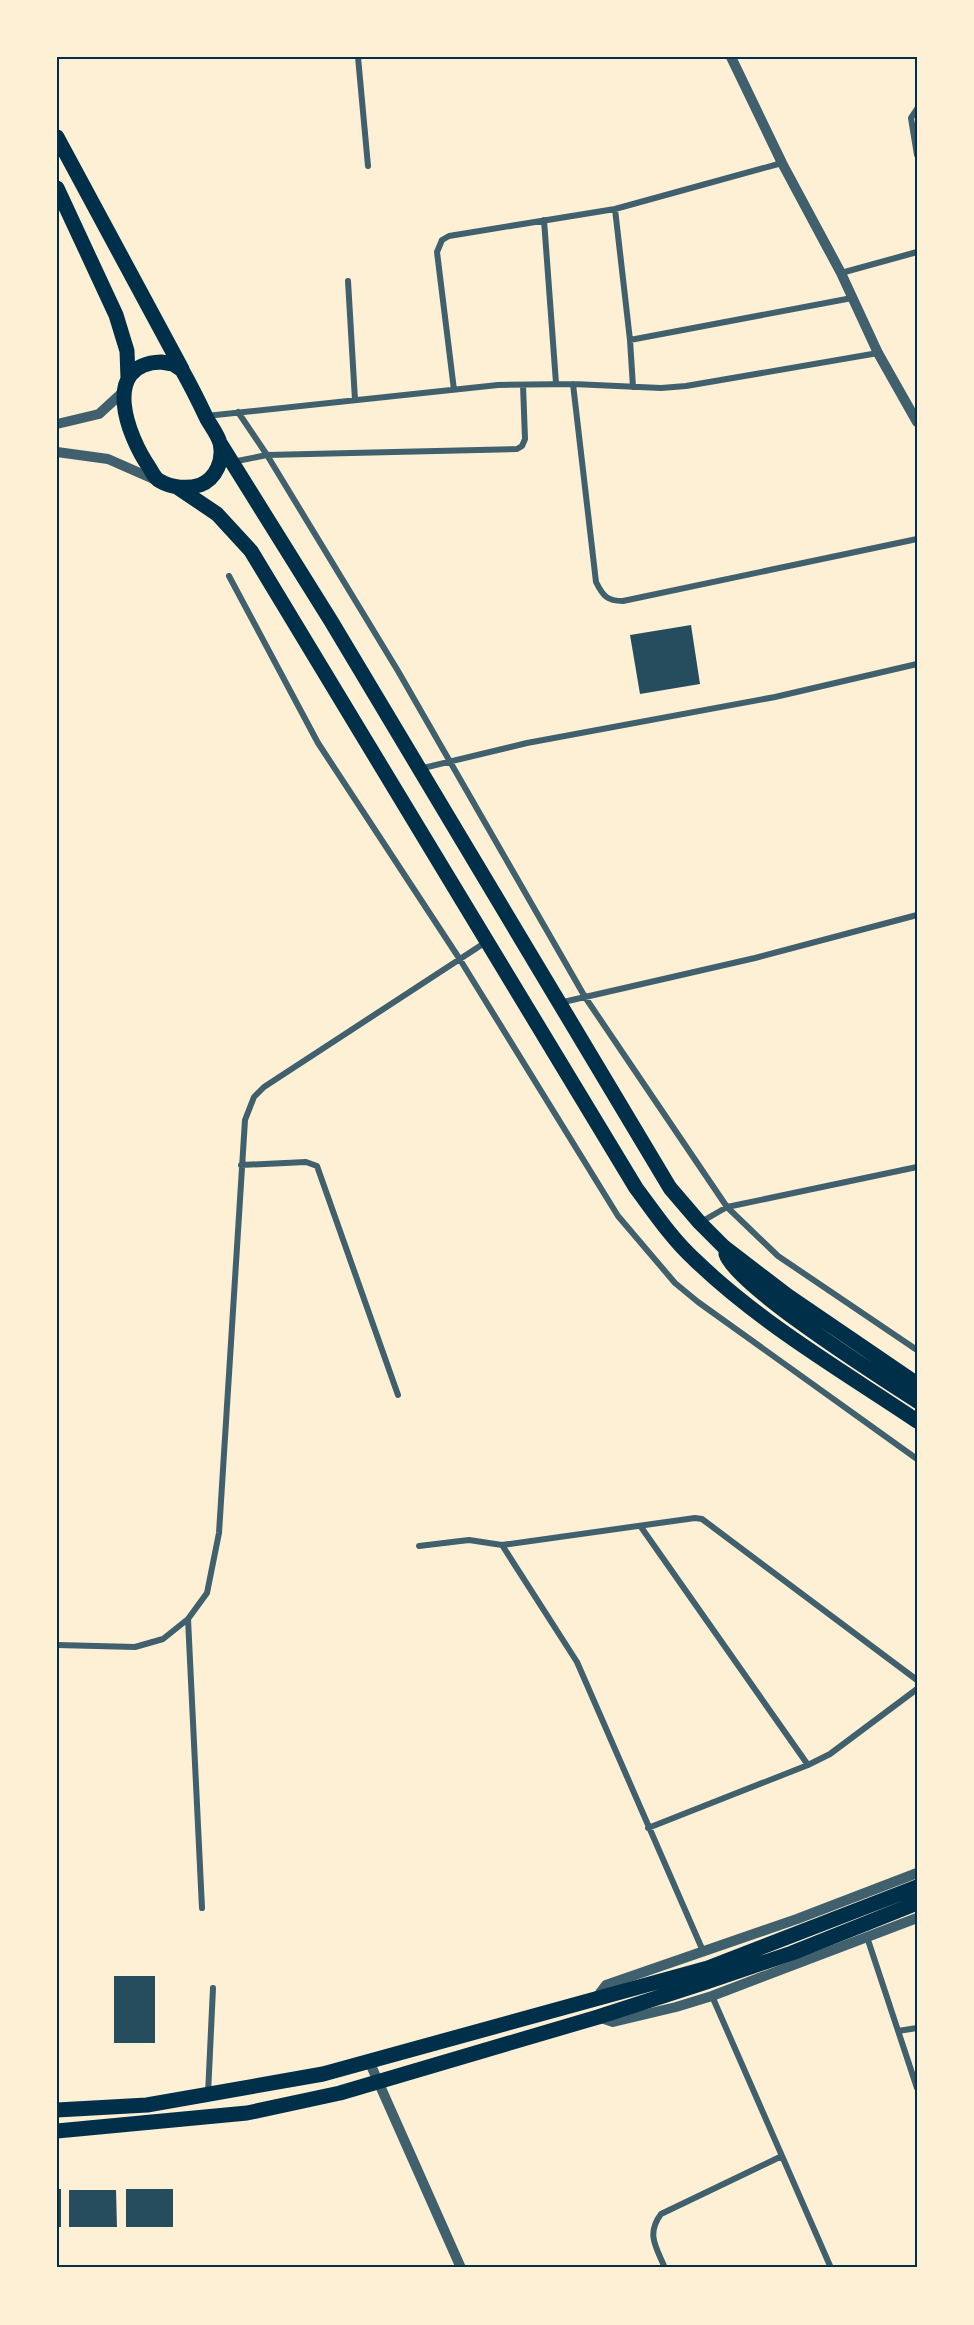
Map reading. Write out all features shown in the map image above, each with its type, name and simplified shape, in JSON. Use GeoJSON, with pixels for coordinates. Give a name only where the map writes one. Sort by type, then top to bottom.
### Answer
{"type":"FeatureCollection","features":[{"type":"Feature","properties":{"kind":"main road"},"geometry":{"type":"LineString","coordinates":[[57,137],[220,443],[331,621],[670,1188],[724,1247],[788,1296],[917,1383]]}},
{"type":"Feature","properties":{"kind":"main road"},"geometry":{"type":"LineString","coordinates":[[57,188],[116,315],[127,351],[123,409],[142,457],[158,481],[177,487],[217,514],[251,551],[636,1188],[693,1259],[770,1323],[917,1421]]}},
{"type":"Feature","properties":{"kind":"main road"},"geometry":{"type":"LineString","coordinates":[[126,386],[136,370],[151,363],[173,364],[182,370]]}},
{"type":"Feature","properties":{"kind":"main road"},"geometry":{"type":"LineString","coordinates":[[177,487],[194,487],[206,482],[216,473],[222,458],[220,443]]}},
{"type":"Feature","properties":{"kind":"main road"},"geometry":{"type":"LineString","coordinates":[[724,1247],[728,1262],[740,1273],[823,1338],[917,1401]]}},
{"type":"Feature","properties":{"kind":"main road"},"geometry":{"type":"LineString","coordinates":[[57,2132],[247,2113],[340,2093],[598,2017],[617,2002],[917,1887]]}},
{"type":"Feature","properties":{"kind":"main road"},"geometry":{"type":"LineString","coordinates":[[57,2110],[147,2105],[323,2074],[594,2001],[617,2002],[792,1953],[917,1903]]}},
{"type":"Feature","properties":{"kind":"street"},"geometry":{"type":"LineString","coordinates":[[358,57],[368,166]]}},
{"type":"Feature","properties":{"kind":"street"},"geometry":{"type":"LineString","coordinates":[[731,57],[782,163],[841,273],[878,353],[916,418]]}},
{"type":"Feature","properties":{"kind":"street"},"geometry":{"type":"LineString","coordinates":[[917,109],[911,118],[917,155]]}},
{"type":"Feature","properties":{"kind":"street"},"geometry":{"type":"LineString","coordinates":[[454,390],[437,252],[438,245],[449,236],[615,209],[782,163]]}},
{"type":"Feature","properties":{"kind":"street"},"geometry":{"type":"LineString","coordinates":[[615,209],[633,387]]}},
{"type":"Feature","properties":{"kind":"street"},"geometry":{"type":"LineString","coordinates":[[544,220],[556,383]]}},
{"type":"Feature","properties":{"kind":"street"},"geometry":{"type":"LineString","coordinates":[[841,273],[917,252]]}},
{"type":"Feature","properties":{"kind":"street"},"geometry":{"type":"LineString","coordinates":[[348,281],[355,400]]}},
{"type":"Feature","properties":{"kind":"street"},"geometry":{"type":"LineString","coordinates":[[630,340],[852,298]]}},
{"type":"Feature","properties":{"kind":"street"},"geometry":{"type":"LineString","coordinates":[[206,416],[523,385],[556,383],[633,387],[686,386],[878,353]]}},
{"type":"Feature","properties":{"kind":"street"},"geometry":{"type":"LineString","coordinates":[[573,384],[596,582],[602,594],[610,602],[623,602],[917,538]]}},
{"type":"Feature","properties":{"kind":"street"},"geometry":{"type":"LineString","coordinates":[[232,462],[267,455],[517,449],[525,440],[523,385]]}},
{"type":"Feature","properties":{"kind":"street"},"geometry":{"type":"LineString","coordinates":[[57,424],[99,414],[126,386]]}},
{"type":"Feature","properties":{"kind":"street"},"geometry":{"type":"LineString","coordinates":[[238,412],[267,455],[398,671],[585,997],[727,1207],[778,1256],[917,1350]]}},
{"type":"Feature","properties":{"kind":"street"},"geometry":{"type":"LineString","coordinates":[[57,452],[108,459],[158,481]]}},
{"type":"Feature","properties":{"kind":"street"},"geometry":{"type":"LineString","coordinates":[[229,576],[318,743],[459,958],[618,1216],[675,1283],[698,1302],[917,1459]]}},
{"type":"Feature","properties":{"kind":"street"},"geometry":{"type":"LineString","coordinates":[[419,769],[527,743],[775,697],[917,664]]}},
{"type":"Feature","properties":{"kind":"street"},"geometry":{"type":"LineString","coordinates":[[558,1003],[755,958],[917,915]]}},
{"type":"Feature","properties":{"kind":"street"},"geometry":{"type":"LineString","coordinates":[[57,1646],[135,1647],[163,1639],[188,1619],[207,1593],[219,1533],[245,1120],[255,1097],[264,1087],[487,941]]}},
{"type":"Feature","properties":{"kind":"street"},"geometry":{"type":"LineString","coordinates":[[241,1165],[306,1161],[317,1166],[398,1395]]}},
{"type":"Feature","properties":{"kind":"street"},"geometry":{"type":"LineString","coordinates":[[700,1223],[727,1207],[917,1167]]}},
{"type":"Feature","properties":{"kind":"street"},"geometry":{"type":"LineString","coordinates":[[419,1546],[469,1540],[502,1545],[695,1518],[707,1521],[917,1680]]}},
{"type":"Feature","properties":{"kind":"street"},"geometry":{"type":"LineString","coordinates":[[641,1527],[808,1765]]}},
{"type":"Feature","properties":{"kind":"street"},"geometry":{"type":"LineString","coordinates":[[502,1545],[577,1662],[703,1951]]}},
{"type":"Feature","properties":{"kind":"street"},"geometry":{"type":"LineString","coordinates":[[188,1619],[202,1908]]}},
{"type":"Feature","properties":{"kind":"street"},"geometry":{"type":"LineString","coordinates":[[648,1828],[808,1765],[830,1754],[917,1689]]}},
{"type":"Feature","properties":{"kind":"street"},"geometry":{"type":"LineString","coordinates":[[594,2001],[606,1985],[797,1919],[917,1873]]}},
{"type":"Feature","properties":{"kind":"street"},"geometry":{"type":"LineString","coordinates":[[598,2017],[613,2022],[712,1996],[917,1918]]}},
{"type":"Feature","properties":{"kind":"street"},"geometry":{"type":"LineString","coordinates":[[867,1937],[917,2088]]}},
{"type":"Feature","properties":{"kind":"street"},"geometry":{"type":"LineString","coordinates":[[208,2094],[213,1988]]}},
{"type":"Feature","properties":{"kind":"street"},"geometry":{"type":"LineString","coordinates":[[712,1996],[831,2268]]}},
{"type":"Feature","properties":{"kind":"street"},"geometry":{"type":"LineString","coordinates":[[898,2031],[917,2028]]}},
{"type":"Feature","properties":{"kind":"street"},"geometry":{"type":"LineString","coordinates":[[369,2061],[461,2268]]}},
{"type":"Feature","properties":{"kind":"street"},"geometry":{"type":"LineString","coordinates":[[665,2268],[652,2235],[653,2224],[661,2214],[782,2156]]}},
{"type":"Feature","properties":{"kind":"building"},"geometry":{"type":"Polygon","coordinates":[[[691,625],[700,684],[640,694],[630,635],[691,625]]]}},
{"type":"Feature","properties":{"kind":"building"},"geometry":{"type":"Polygon","coordinates":[[[114,1976],[155,1976],[155,2043],[114,2043],[114,1976]]]}},
{"type":"Feature","properties":{"kind":"building"},"geometry":{"type":"Polygon","coordinates":[[[57,2189],[61,2189],[61,2227],[57,2227],[57,2189]]]}},
{"type":"Feature","properties":{"kind":"building"},"geometry":{"type":"Polygon","coordinates":[[[126,2189],[173,2189],[173,2227],[126,2227],[126,2189]]]}},
{"type":"Feature","properties":{"kind":"building"},"geometry":{"type":"Polygon","coordinates":[[[69,2190],[116,2190],[117,2227],[69,2227],[69,2190]]]}}]}
